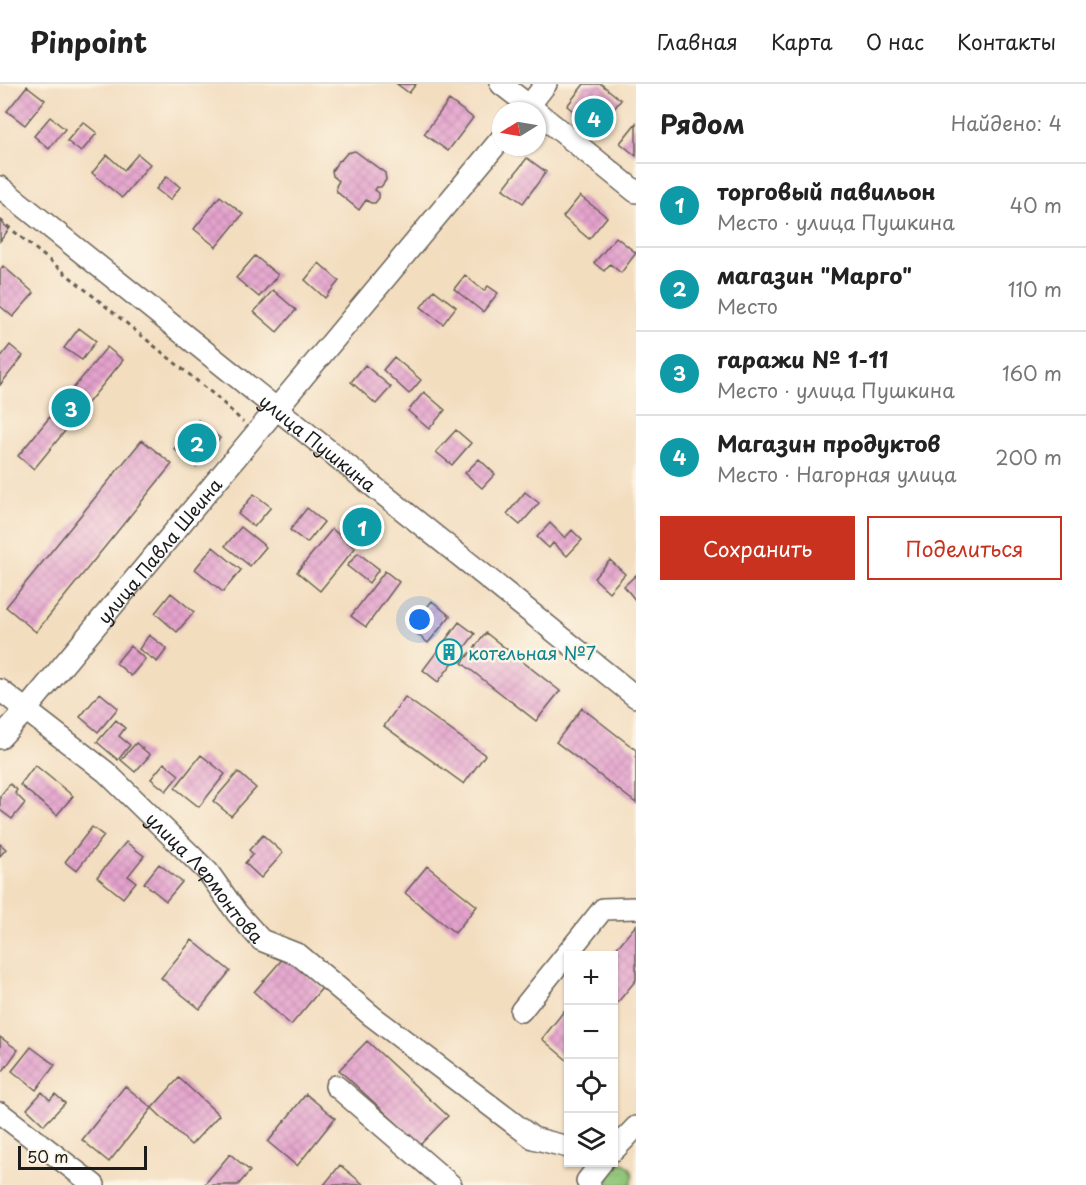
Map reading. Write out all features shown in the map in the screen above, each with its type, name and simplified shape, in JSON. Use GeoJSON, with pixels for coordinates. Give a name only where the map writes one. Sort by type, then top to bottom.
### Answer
{"type":"FeatureCollection","features":[{"type":"Feature","properties":{"kind":"street"},"geometry":{"type":"LineString","coordinates":[[501,84],[522,102]]}},
{"type":"Feature","properties":{"kind":"street"},"geometry":{"type":"LineString","coordinates":[[536,102],[546,84]]}},
{"type":"Feature","properties":{"kind":"street"},"geometry":{"type":"LineString","coordinates":[[546,121],[636,192]]}},
{"type":"Feature","properties":{"kind":"street","name":"улица Павла Шеина"},"geometry":{"type":"LineString","coordinates":[[0,738],[25,711],[492,150]]}},
{"type":"Feature","properties":{"kind":"street","name":"улица Пушкина"},"geometry":{"type":"LineString","coordinates":[[0,187],[636,697]]}},
{"type":"Feature","properties":{"kind":"street","name":"улица Лермонтова"},"geometry":{"type":"LineString","coordinates":[[0,690],[106,772],[208,872],[237,913],[261,940],[299,955],[372,1016],[533,1138],[564,1146]]}},
{"type":"Feature","properties":{"kind":"street"},"geometry":{"type":"LineString","coordinates":[[521,1011],[603,909],[636,908]]}},
{"type":"Feature","properties":{"kind":"street"},"geometry":{"type":"LineString","coordinates":[[336,1086],[451,1185]]}},
{"type":"Feature","properties":{"kind":"street"},"geometry":{"type":"LineString","coordinates":[[0,1113],[94,1185]]}},
{"type":"Feature","properties":{"kind":"street"},"geometry":{"type":"LineString","coordinates":[[618,1146],[636,1127]]}},
{"type":"Feature","properties":{"kind":"street"},"geometry":{"type":"LineString","coordinates":[[585,1184],[598,1167]]}},
{"type":"Feature","properties":{"kind":"path"},"geometry":{"type":"LineString","coordinates":[[0,220],[218,398],[256,433]]}},
{"type":"Feature","properties":{"kind":"green space"},"geometry":{"type":"Polygon","coordinates":[[[618,1163],[627,1165],[632,1171],[633,1178],[630,1185],[610,1185],[607,1172],[611,1167],[618,1167],[618,1163]]]}},
{"type":"Feature","properties":{"kind":"building"},"geometry":{"type":"Polygon","coordinates":[[[397,84],[416,84],[409,93],[397,84]]]}},
{"type":"Feature","properties":{"kind":"building"},"geometry":{"type":"Polygon","coordinates":[[[584,84],[601,84],[621,100],[597,130],[567,106],[584,84]]]}},
{"type":"Feature","properties":{"kind":"building"},"geometry":{"type":"Polygon","coordinates":[[[27,86],[45,100],[25,125],[7,111],[27,86]]]}},
{"type":"Feature","properties":{"kind":"building"},"geometry":{"type":"Polygon","coordinates":[[[449,100],[473,118],[448,151],[424,134],[449,100]]]}},
{"type":"Feature","properties":{"kind":"building"},"geometry":{"type":"Polygon","coordinates":[[[50,117],[65,129],[49,149],[34,136],[50,117]]]}},
{"type":"Feature","properties":{"kind":"building"},"geometry":{"type":"Polygon","coordinates":[[[83,122],[97,133],[81,152],[67,141],[83,122]]]}},
{"type":"Feature","properties":{"kind":"building"},"geometry":{"type":"Polygon","coordinates":[[[636,123],[636,156],[620,143],[636,123]]]}},
{"type":"Feature","properties":{"kind":"building"},"geometry":{"type":"Polygon","coordinates":[[[355,151],[385,173],[386,180],[381,187],[375,190],[379,193],[379,198],[375,203],[366,200],[359,210],[337,192],[336,186],[339,181],[333,176],[332,171],[347,153],[355,151]]]}},
{"type":"Feature","properties":{"kind":"building"},"geometry":{"type":"Polygon","coordinates":[[[138,154],[150,164],[122,198],[92,173],[107,155],[124,170],[138,154]]]}},
{"type":"Feature","properties":{"kind":"building"},"geometry":{"type":"Polygon","coordinates":[[[527,158],[546,172],[523,203],[503,189],[527,158]]]}},
{"type":"Feature","properties":{"kind":"building"},"geometry":{"type":"Polygon","coordinates":[[[167,176],[180,187],[170,200],[156,189],[167,176]]]}},
{"type":"Feature","properties":{"kind":"building"},"geometry":{"type":"Polygon","coordinates":[[[220,196],[243,214],[216,247],[194,229],[220,196]]]}},
{"type":"Feature","properties":{"kind":"building"},"geometry":{"type":"Polygon","coordinates":[[[580,196],[607,217],[589,239],[563,217],[580,196]]]}},
{"type":"Feature","properties":{"kind":"building"},"geometry":{"type":"Polygon","coordinates":[[[0,221],[9,229],[0,241],[0,221]]]}},
{"type":"Feature","properties":{"kind":"building"},"geometry":{"type":"Polygon","coordinates":[[[616,237],[636,253],[621,273],[610,264],[604,271],[594,263],[616,237]]]}},
{"type":"Feature","properties":{"kind":"building"},"geometry":{"type":"Polygon","coordinates":[[[255,256],[278,275],[259,297],[236,278],[255,256]]]}},
{"type":"Feature","properties":{"kind":"building"},"geometry":{"type":"Polygon","coordinates":[[[319,263],[339,281],[325,298],[305,280],[319,263]]]}},
{"type":"Feature","properties":{"kind":"building"},"geometry":{"type":"Polygon","coordinates":[[[3,266],[34,293],[13,317],[0,306],[0,270],[3,266]]]}},
{"type":"Feature","properties":{"kind":"building"},"geometry":{"type":"Polygon","coordinates":[[[465,275],[484,291],[488,286],[498,293],[483,312],[454,289],[465,275]]]}},
{"type":"Feature","properties":{"kind":"building"},"geometry":{"type":"Polygon","coordinates":[[[273,290],[296,310],[277,332],[254,312],[273,290]]]}},
{"type":"Feature","properties":{"kind":"building"},"geometry":{"type":"Polygon","coordinates":[[[434,290],[456,307],[443,324],[421,307],[434,290]]]}},
{"type":"Feature","properties":{"kind":"building"},"geometry":{"type":"Polygon","coordinates":[[[79,328],[96,341],[82,360],[64,348],[79,328]]]}},
{"type":"Feature","properties":{"kind":"building"},"geometry":{"type":"Polygon","coordinates":[[[10,345],[23,356],[0,385],[0,358],[10,345]]]}},
{"type":"Feature","properties":{"kind":"building"},"geometry":{"type":"Polygon","coordinates":[[[107,347],[123,360],[34,469],[18,456],[107,347]]]}},
{"type":"Feature","properties":{"kind":"building"},"geometry":{"type":"Polygon","coordinates":[[[394,357],[421,380],[409,394],[383,370],[394,357]]]}},
{"type":"Feature","properties":{"kind":"building"},"geometry":{"type":"Polygon","coordinates":[[[365,365],[391,387],[376,404],[351,382],[365,365]]]}},
{"type":"Feature","properties":{"kind":"building"},"geometry":{"type":"Polygon","coordinates":[[[424,392],[445,410],[429,429],[408,411],[424,392]]]}},
{"type":"Feature","properties":{"kind":"building"},"geometry":{"type":"Polygon","coordinates":[[[198,420],[220,438],[196,467],[174,449],[198,420]]]}},
{"type":"Feature","properties":{"kind":"building"},"geometry":{"type":"Polygon","coordinates":[[[456,430],[471,443],[452,465],[436,452],[456,430]]]}},
{"type":"Feature","properties":{"kind":"building"},"geometry":{"type":"Polygon","coordinates":[[[142,440],[172,464],[36,632],[6,607],[142,440]]]}},
{"type":"Feature","properties":{"kind":"building"},"geometry":{"type":"Polygon","coordinates":[[[479,459],[495,474],[482,488],[465,473],[479,459]]]}},
{"type":"Feature","properties":{"kind":"building"},"geometry":{"type":"Polygon","coordinates":[[[525,492],[539,503],[520,525],[507,514],[525,492]]]}},
{"type":"Feature","properties":{"kind":"building"},"geometry":{"type":"Polygon","coordinates":[[[254,494],[271,507],[254,527],[238,514],[254,494]]]}},
{"type":"Feature","properties":{"kind":"building"},"geometry":{"type":"Polygon","coordinates":[[[307,508],[324,522],[307,543],[290,530],[307,508]]]}},
{"type":"Feature","properties":{"kind":"building"},"geometry":{"type":"Polygon","coordinates":[[[363,510],[377,522],[360,543],[346,532],[363,510]]]}},
{"type":"Feature","properties":{"kind":"building"},"geometry":{"type":"Polygon","coordinates":[[[550,523],[565,538],[572,530],[582,540],[567,556],[553,543],[549,548],[537,537],[550,523]]]}},
{"type":"Feature","properties":{"kind":"building"},"geometry":{"type":"Polygon","coordinates":[[[241,527],[266,547],[250,566],[225,546],[241,527]]]}},
{"type":"Feature","properties":{"kind":"building"},"geometry":{"type":"Polygon","coordinates":[[[332,529],[355,548],[320,591],[297,572],[332,529]]]}},
{"type":"Feature","properties":{"kind":"building"},"geometry":{"type":"Polygon","coordinates":[[[213,547],[241,570],[223,592],[195,569],[213,547]]]}},
{"type":"Feature","properties":{"kind":"building"},"geometry":{"type":"Polygon","coordinates":[[[358,553],[379,569],[369,583],[347,566],[358,553]]]}},
{"type":"Feature","properties":{"kind":"building"},"geometry":{"type":"Polygon","coordinates":[[[610,560],[625,574],[609,592],[594,578],[610,560]]]}},
{"type":"Feature","properties":{"kind":"building"},"geometry":{"type":"Polygon","coordinates":[[[385,571],[399,582],[366,627],[351,616],[385,571]]]}},
{"type":"Feature","properties":{"kind":"building"},"geometry":{"type":"Polygon","coordinates":[[[636,575],[636,601],[624,586],[636,575]]]}},
{"type":"Feature","properties":{"kind":"building"},"geometry":{"type":"Polygon","coordinates":[[[171,593],[194,612],[177,632],[155,613],[171,593]]]}},
{"type":"Feature","properties":{"kind":"building"},"geometry":{"type":"Polygon","coordinates":[[[432,601],[450,616],[428,643],[410,628],[432,601]]]}},
{"type":"Feature","properties":{"kind":"building","name":"котельная №7"},"geometry":{"type":"Polygon","coordinates":[[[459,622],[475,634],[438,682],[423,670],[459,622]]]}},
{"type":"Feature","properties":{"kind":"building"},"geometry":{"type":"Polygon","coordinates":[[[486,633],[560,691],[536,721],[462,663],[486,633]]]}},
{"type":"Feature","properties":{"kind":"building"},"geometry":{"type":"Polygon","coordinates":[[[149,635],[167,649],[157,662],[139,649],[149,635]]]}},
{"type":"Feature","properties":{"kind":"building"},"geometry":{"type":"Polygon","coordinates":[[[130,646],[145,659],[131,676],[116,663],[130,646]]]}},
{"type":"Feature","properties":{"kind":"building"},"geometry":{"type":"Polygon","coordinates":[[[100,693],[118,708],[98,732],[80,717],[100,693]]]}},
{"type":"Feature","properties":{"kind":"building"},"geometry":{"type":"Polygon","coordinates":[[[405,697],[485,755],[464,784],[384,726],[405,697]]]}},
{"type":"Feature","properties":{"kind":"building"},"geometry":{"type":"Polygon","coordinates":[[[582,708],[636,750],[636,803],[556,742],[582,708]]]}},
{"type":"Feature","properties":{"kind":"building"},"geometry":{"type":"Polygon","coordinates":[[[116,720],[125,728],[119,736],[130,745],[118,760],[97,742],[116,720]]]}},
{"type":"Feature","properties":{"kind":"building"},"geometry":{"type":"Polygon","coordinates":[[[136,743],[150,755],[135,772],[121,760],[136,743]]]}},
{"type":"Feature","properties":{"kind":"building"},"geometry":{"type":"Polygon","coordinates":[[[201,755],[225,774],[199,807],[175,788],[201,755]]]}},
{"type":"Feature","properties":{"kind":"building"},"geometry":{"type":"Polygon","coordinates":[[[164,763],[179,775],[166,791],[151,779],[164,763]]]}},
{"type":"Feature","properties":{"kind":"building"},"geometry":{"type":"Polygon","coordinates":[[[35,765],[73,796],[57,815],[20,785],[35,765]]]}},
{"type":"Feature","properties":{"kind":"building"},"geometry":{"type":"Polygon","coordinates":[[[238,772],[256,788],[231,816],[213,801],[238,772]]]}},
{"type":"Feature","properties":{"kind":"building"},"geometry":{"type":"Polygon","coordinates":[[[10,784],[25,803],[12,819],[0,810],[0,796],[10,784]]]}},
{"type":"Feature","properties":{"kind":"building"},"geometry":{"type":"Polygon","coordinates":[[[92,827],[104,836],[76,871],[65,862],[92,827]]]}},
{"type":"Feature","properties":{"kind":"building"},"geometry":{"type":"Polygon","coordinates":[[[263,835],[283,853],[261,878],[245,863],[253,854],[249,850],[263,835]]]}},
{"type":"Feature","properties":{"kind":"building"},"geometry":{"type":"Polygon","coordinates":[[[126,842],[144,856],[128,876],[136,882],[123,898],[97,877],[126,842]]]}},
{"type":"Feature","properties":{"kind":"building"},"geometry":{"type":"Polygon","coordinates":[[[0,844],[6,849],[0,856],[0,844]]]}},
{"type":"Feature","properties":{"kind":"building"},"geometry":{"type":"Polygon","coordinates":[[[159,864],[182,882],[166,901],[144,883],[159,864]]]}},
{"type":"Feature","properties":{"kind":"building"},"geometry":{"type":"Polygon","coordinates":[[[427,866],[477,906],[455,933],[405,893],[427,866]]]}},
{"type":"Feature","properties":{"kind":"building"},"geometry":{"type":"Polygon","coordinates":[[[636,925],[636,980],[618,1002],[618,951],[614,951],[636,925]]]}},
{"type":"Feature","properties":{"kind":"building"},"geometry":{"type":"Polygon","coordinates":[[[192,940],[230,971],[200,1009],[161,978],[192,940]]]}},
{"type":"Feature","properties":{"kind":"building"},"geometry":{"type":"Polygon","coordinates":[[[285,956],[322,988],[291,1025],[254,992],[285,956]]]}},
{"type":"Feature","properties":{"kind":"building"},"geometry":{"type":"Polygon","coordinates":[[[564,1011],[564,1058],[542,1039],[564,1011]]]}},
{"type":"Feature","properties":{"kind":"building"},"geometry":{"type":"Polygon","coordinates":[[[0,1037],[18,1050],[3,1071],[0,1069],[0,1037]]]}},
{"type":"Feature","properties":{"kind":"building"},"geometry":{"type":"Polygon","coordinates":[[[367,1041],[448,1116],[420,1145],[339,1070],[367,1041]]]}},
{"type":"Feature","properties":{"kind":"building"},"geometry":{"type":"Polygon","coordinates":[[[31,1047],[55,1065],[36,1090],[12,1071],[31,1047]]]}},
{"type":"Feature","properties":{"kind":"building"},"geometry":{"type":"Polygon","coordinates":[[[179,1078],[219,1115],[191,1145],[152,1108],[179,1078]]]}},
{"type":"Feature","properties":{"kind":"building"},"geometry":{"type":"Polygon","coordinates":[[[125,1086],[152,1108],[109,1162],[82,1140],[125,1086]]]}},
{"type":"Feature","properties":{"kind":"building"},"geometry":{"type":"Polygon","coordinates":[[[42,1092],[50,1100],[55,1094],[65,1103],[44,1125],[27,1109],[42,1092]]]}},
{"type":"Feature","properties":{"kind":"building"},"geometry":{"type":"Polygon","coordinates":[[[306,1094],[335,1118],[297,1166],[268,1142],[306,1094]]]}},
{"type":"Feature","properties":{"kind":"building"},"geometry":{"type":"Polygon","coordinates":[[[230,1154],[250,1171],[238,1185],[204,1185],[230,1154]]]}},
{"type":"Feature","properties":{"kind":"building"},"geometry":{"type":"Polygon","coordinates":[[[340,1165],[364,1185],[324,1185],[340,1165]]]}},
{"type":"Feature","properties":{"kind":"place","name":"Магазин продуктов"},"geometry":{"type":"Point","coordinates":[594,118]}},
{"type":"Feature","properties":{"kind":"place","name":"гаражи № 1-11"},"geometry":{"type":"Point","coordinates":[71,408]}},
{"type":"Feature","properties":{"kind":"place","name":"магазин \"Марго\""},"geometry":{"type":"Point","coordinates":[197,443]}},
{"type":"Feature","properties":{"kind":"place","name":"торговый павильон"},"geometry":{"type":"Point","coordinates":[362,527]}},
{"type":"Feature","properties":{"kind":"place","name":"котельная №7"},"geometry":{"type":"Point","coordinates":[449,652]}}]}
